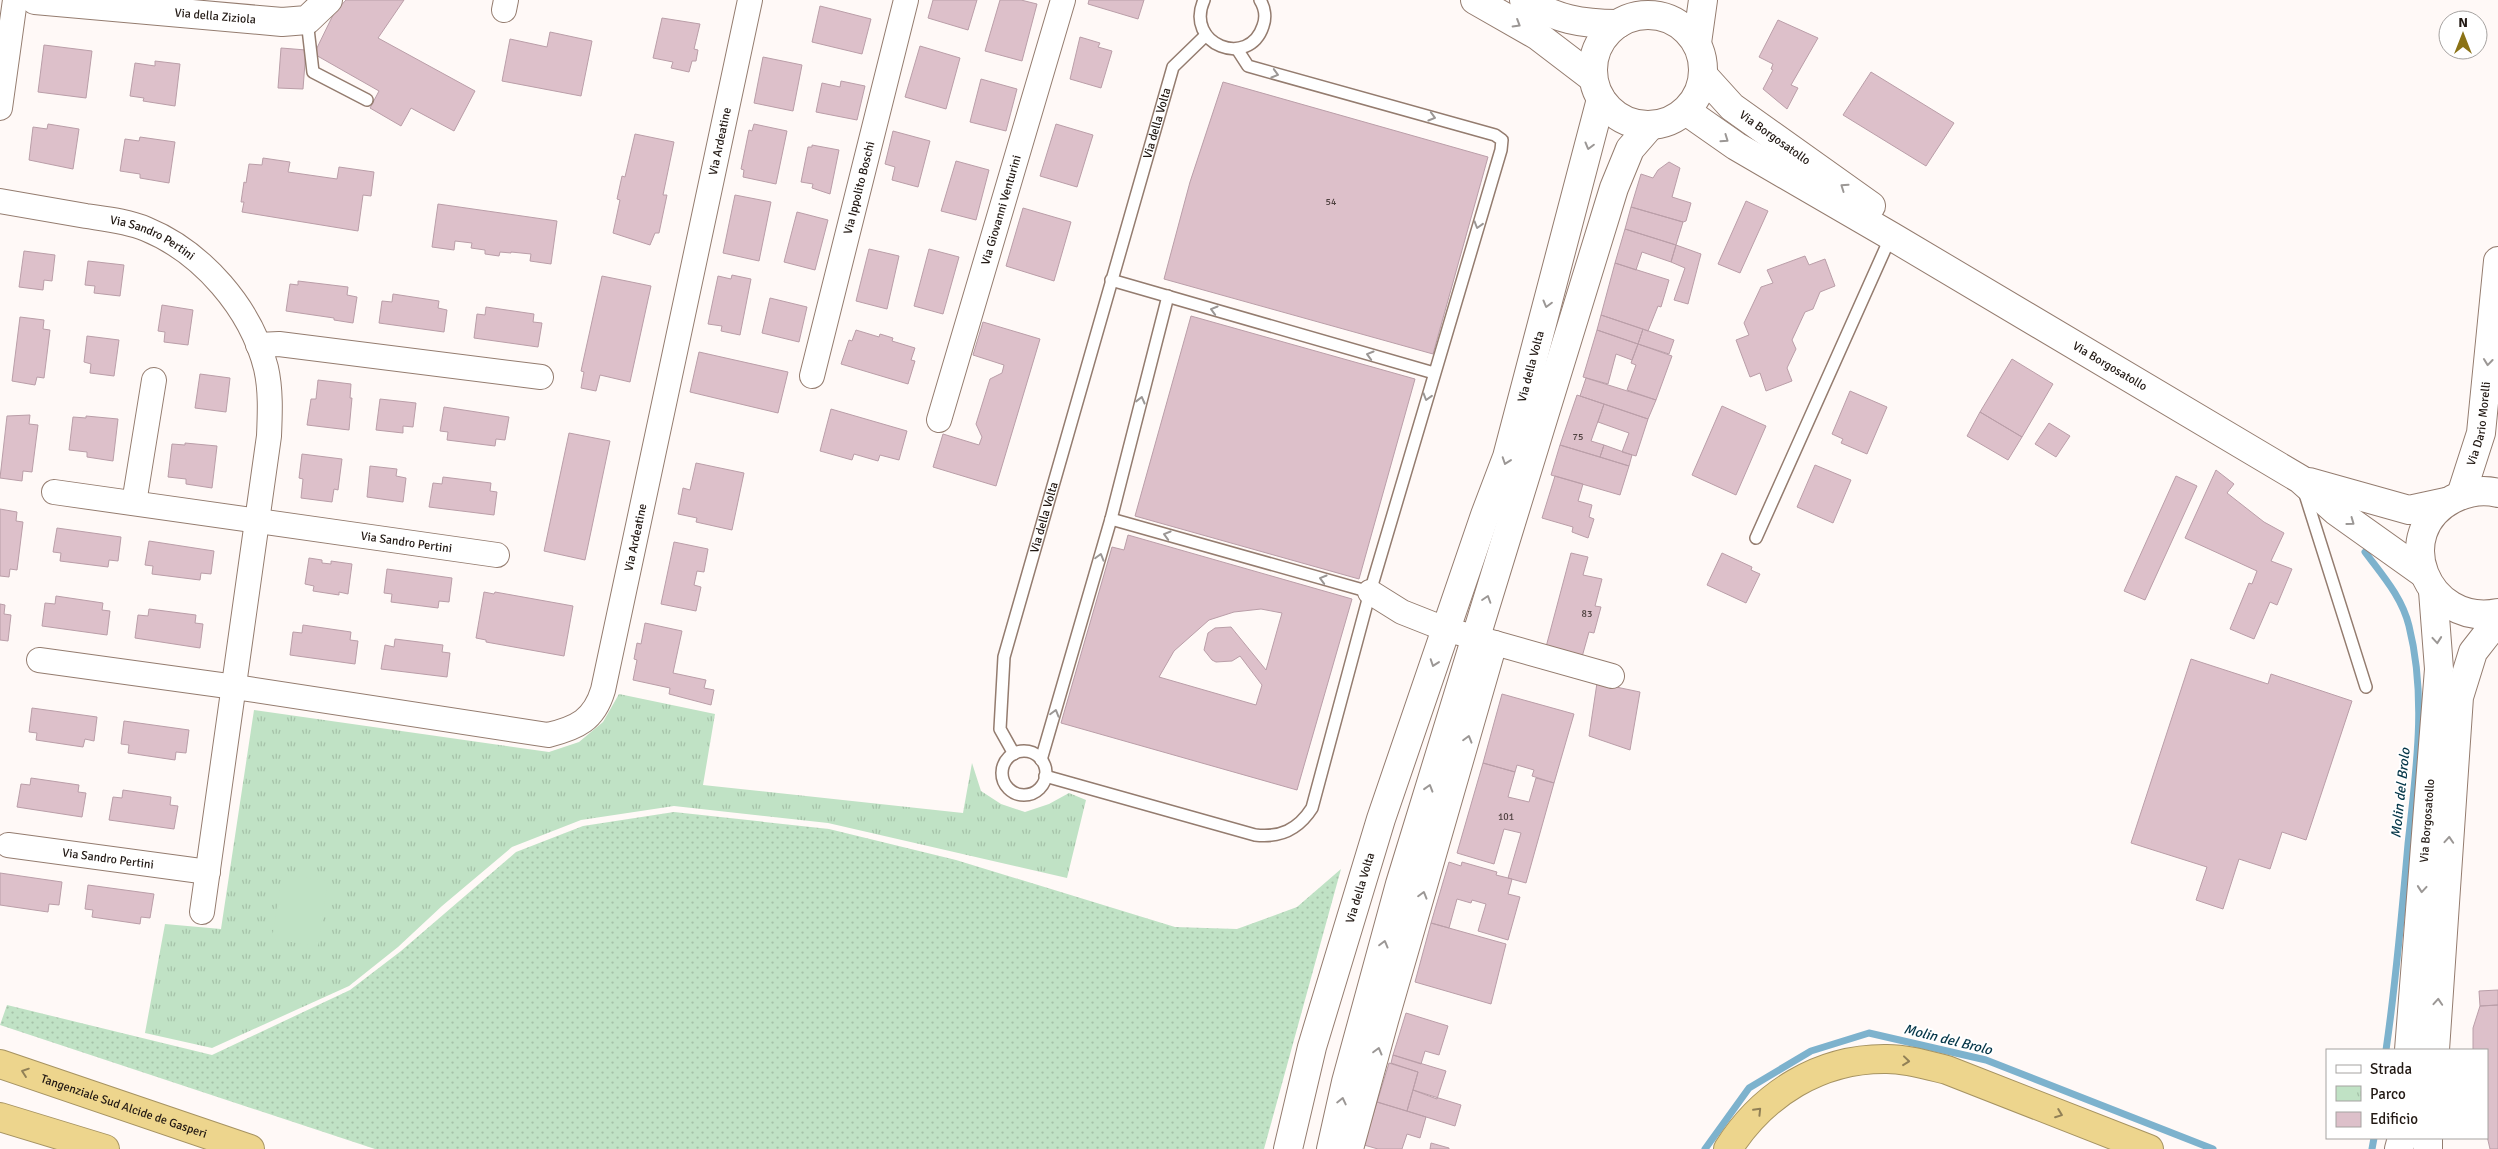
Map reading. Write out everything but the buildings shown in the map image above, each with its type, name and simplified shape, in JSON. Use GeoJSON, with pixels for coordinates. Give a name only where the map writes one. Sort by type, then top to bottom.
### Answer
{"type":"FeatureCollection","features":[{"type":"Feature","properties":{"kind":"highway"},"geometry":{"type":"LineString","coordinates":[[1728,1149],[1742,1127],[1768,1100],[1802,1078],[1843,1063],[1861,1059],[1889,1059],[1915,1062],[1947,1070],[2150,1149]]}},
{"type":"Feature","properties":{"kind":"highway","name":"Tangenziale Sud Alcide de Gasperi"},"geometry":{"type":"LineString","coordinates":[[0,1064],[250,1149]]}},
{"type":"Feature","properties":{"kind":"highway"},"geometry":{"type":"LineString","coordinates":[[0,1117],[105,1149]]}},
{"type":"Feature","properties":{"kind":"main road","name":"Via della Ziziola"},"geometry":{"type":"LineString","coordinates":[[35,0],[115,3],[282,22],[307,20]]}},
{"type":"Feature","properties":{"kind":"main road"},"geometry":{"type":"LineString","coordinates":[[307,20],[328,0]]}},
{"type":"Feature","properties":{"kind":"main road"},"geometry":{"type":"LineString","coordinates":[[1475,0],[1538,36],[1597,89],[1610,111],[1622,119],[1650,126],[1675,119],[1686,111],[1700,88],[1703,64],[1697,43],[1688,32],[1671,20],[1636,13],[1572,21],[1550,15],[1524,0]]}},
{"type":"Feature","properties":{"kind":"main road"},"geometry":{"type":"LineString","coordinates":[[1697,43],[1703,0]]}},
{"type":"Feature","properties":{"kind":"main road","name":"Via della Volta"},"geometry":{"type":"LineString","coordinates":[[1288,1149],[1312,1047],[1378,828],[1445,629],[1507,457],[1597,89],[1593,66],[1601,42],[1636,13]]}},
{"type":"Feature","properties":{"kind":"main road","name":"Via Borgosatollo"},"geometry":{"type":"LineString","coordinates":[[1703,75],[1732,107],[1869,205],[1921,253]]}},
{"type":"Feature","properties":{"kind":"main road","name":"Via Borgosatollo"},"geometry":{"type":"LineString","coordinates":[[1686,111],[1736,146],[1921,253],[2300,479],[2336,511],[2428,582],[2439,669],[2409,1049]]}},
{"type":"Feature","properties":{"kind":"main road","name":"Via della Volta"},"geometry":{"type":"LineString","coordinates":[[1331,1149],[1346,1082],[1400,884],[1485,640],[1614,188],[1630,149],[1650,126]]}},
{"type":"Feature","properties":{"kind":"main road","name":"Via Dario Morelli"},"geometry":{"type":"LineString","coordinates":[[2454,498],[2481,433],[2498,261]]}},
{"type":"Feature","properties":{"kind":"main road","name":"Via Borgosatollo"},"geometry":{"type":"LineString","coordinates":[[2300,479],[2409,510],[2477,491],[2498,493]]}},
{"type":"Feature","properties":{"kind":"main road"},"geometry":{"type":"LineString","coordinates":[[2454,498],[2432,516],[2423,534],[2420,554],[2428,582],[2447,605],[2465,613],[2485,616],[2498,613]]}},
{"type":"Feature","properties":{"kind":"main road","name":"Via Borgosatollo"},"geometry":{"type":"LineString","coordinates":[[2435,1049],[2459,697],[2473,652],[2498,620]]}},
{"type":"Feature","properties":{"kind":"street"},"geometry":{"type":"LineString","coordinates":[[0,108],[15,0]]}},
{"type":"Feature","properties":{"kind":"street","name":"Via Ardeatine"},"geometry":{"type":"LineString","coordinates":[[235,687],[548,735],[574,728],[598,706],[750,0]]}},
{"type":"Feature","properties":{"kind":"street","name":"Via Ippolito Boschi"},"geometry":{"type":"LineString","coordinates":[[812,376],[906,0]]}},
{"type":"Feature","properties":{"kind":"street","name":"Via Giovanni Venturini"},"geometry":{"type":"LineString","coordinates":[[940,420],[1062,0]]}},
{"type":"Feature","properties":{"kind":"street","name":"Via Sandro Pertini"},"geometry":{"type":"LineString","coordinates":[[0,201],[116,220],[144,228],[177,244],[208,270],[235,302],[258,345],[266,368],[271,403],[269,436],[202,912]]}},
{"type":"Feature","properties":{"kind":"street"},"geometry":{"type":"LineString","coordinates":[[258,345],[279,344],[541,377]]}},
{"type":"Feature","properties":{"kind":"street"},"geometry":{"type":"LineString","coordinates":[[134,503],[154,380]]}},
{"type":"Feature","properties":{"kind":"street","name":"Via Sandro Pertini"},"geometry":{"type":"LineString","coordinates":[[54,492],[498,555]]}},
{"type":"Feature","properties":{"kind":"street"},"geometry":{"type":"LineString","coordinates":[[1370,592],[1402,612],[1445,629],[1612,676]]}},
{"type":"Feature","properties":{"kind":"street","name":"Via della Volta"},"geometry":{"type":"LineString","coordinates":[[1351,1149],[1485,640]]}},
{"type":"Feature","properties":{"kind":"street"},"geometry":{"type":"LineString","coordinates":[[38,660],[235,687]]}},
{"type":"Feature","properties":{"kind":"street","name":"Via Sandro Pertini"},"geometry":{"type":"LineString","coordinates":[[8,845],[208,872]]}},
{"type":"Feature","properties":{"kind":"lane"},"geometry":{"type":"LineString","coordinates":[[1204,0],[1200,18],[1206,35],[1213,43],[1223,48],[1237,49],[1254,40],[1260,33],[1265,14],[1260,0]]}},
{"type":"Feature","properties":{"kind":"lane"},"geometry":{"type":"LineString","coordinates":[[307,20],[313,72],[367,100]]}},
{"type":"Feature","properties":{"kind":"lane","name":"Via della Volta"},"geometry":{"type":"LineString","coordinates":[[1014,754],[1000,729],[1004,657],[1173,67],[1206,35]]}},
{"type":"Feature","properties":{"kind":"lane"},"geometry":{"type":"LineString","coordinates":[[1045,776],[1255,835],[1266,836],[1288,832],[1298,826],[1312,808],[1370,592],[1501,150],[1502,140],[1495,135],[1248,66],[1237,49]]}},
{"type":"Feature","properties":{"kind":"lane"},"geometry":{"type":"LineString","coordinates":[[1756,538],[1891,236]]}},
{"type":"Feature","properties":{"kind":"lane"},"geometry":{"type":"LineString","coordinates":[[1111,280],[1434,373]]}},
{"type":"Feature","properties":{"kind":"lane"},"geometry":{"type":"LineString","coordinates":[[1041,760],[1111,519],[1168,296]]}},
{"type":"Feature","properties":{"kind":"lane"},"geometry":{"type":"LineString","coordinates":[[2300,479],[2366,687]]}},
{"type":"Feature","properties":{"kind":"lane"},"geometry":{"type":"LineString","coordinates":[[1111,519],[1370,592]]}},
{"type":"Feature","properties":{"kind":"lane"},"geometry":{"type":"LineString","coordinates":[[1028,752],[1041,760],[1045,769],[1045,776],[1038,790],[1029,794],[1018,794],[1005,785],[1002,770],[1008,758],[1014,754],[1028,752]]}},
{"type":"Feature","properties":{"kind":"green space"},"geometry":{"type":"Polygon","coordinates":[[[619,694],[715,714],[703,785],[963,813],[972,763],[981,791],[1001,804],[1025,812],[1049,804],[1069,793],[1086,800],[1067,878],[828,823],[674,806],[581,820],[512,847],[442,906],[398,947],[349,986],[212,1048],[145,1033],[165,924],[221,929],[254,710],[549,752],[579,742],[603,722],[619,694]]]}},
{"type":"Feature","properties":{"kind":"green space"},"geometry":{"type":"Polygon","coordinates":[[[674,812],[829,829],[956,860],[1175,927],[1237,929],[1297,907],[1341,869],[1264,1149],[375,1149],[0,1025],[7,1005],[212,1055],[350,990],[401,951],[516,852],[583,826],[674,812]]]}},
{"type":"Feature","properties":{"kind":"green space"},"geometry":{"type":"Polygon","coordinates":[[[282,874],[328,881],[318,946],[272,939],[282,874]]]}},
{"type":"Feature","properties":{"kind":"waterway","name":"Molin del Brolo"},"geometry":{"type":"LineString","coordinates":[[2365,552],[2402,605],[2409,626],[2418,680],[2417,762],[2396,973],[2386,1049]]}},
{"type":"Feature","properties":{"kind":"waterway","name":"Molin del Brolo"},"geometry":{"type":"LineString","coordinates":[[1705,1149],[1749,1088],[1811,1051],[1869,1033],[1986,1060],[2213,1149]]}},
{"type":"Feature","properties":{"kind":"waterway","name":"Molin del Brolo"},"geometry":{"type":"LineString","coordinates":[[2372,1149],[2374,1139]]}}]}
